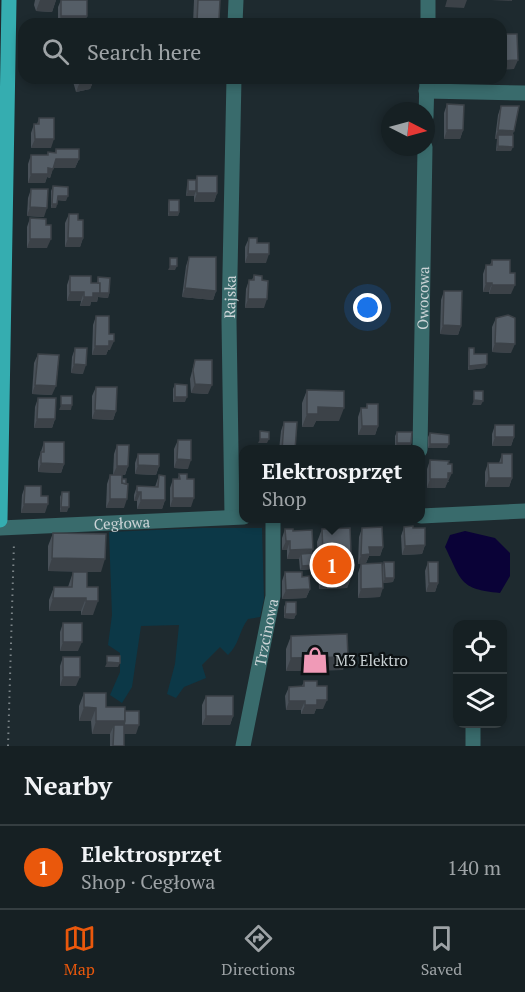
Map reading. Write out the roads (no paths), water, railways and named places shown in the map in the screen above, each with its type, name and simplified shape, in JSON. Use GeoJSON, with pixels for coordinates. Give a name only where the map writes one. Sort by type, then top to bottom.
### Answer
{"type":"FeatureCollection","features":[{"type":"Feature","properties":{"kind":"main road"},"geometry":{"type":"LineString","coordinates":[[0,520],[9,0]]}},
{"type":"Feature","properties":{"kind":"street"},"geometry":{"type":"LineString","coordinates":[[235,18],[236,0]]}},
{"type":"Feature","properties":{"kind":"street"},"geometry":{"type":"LineString","coordinates":[[428,18],[429,0]]}},
{"type":"Feature","properties":{"kind":"street","name":"Rajska"},"geometry":{"type":"LineString","coordinates":[[234,84],[229,321],[238,516]]}},
{"type":"Feature","properties":{"kind":"street"},"geometry":{"type":"LineString","coordinates":[[426,102],[427,85],[525,93]]}},
{"type":"Feature","properties":{"kind":"street","name":"Owocowa"},"geometry":{"type":"LineString","coordinates":[[420,445],[425,156]]}},
{"type":"Feature","properties":{"kind":"street"},"geometry":{"type":"LineString","coordinates":[[425,516],[525,512]]}},
{"type":"Feature","properties":{"kind":"street","name":"Cegłowa"},"geometry":{"type":"LineString","coordinates":[[0,528],[238,516]]}},
{"type":"Feature","properties":{"kind":"street","name":"Trzcinowa"},"geometry":{"type":"LineString","coordinates":[[243,746],[273,596],[273,523]]}},
{"type":"Feature","properties":{"kind":"street"},"geometry":{"type":"LineString","coordinates":[[473,746],[474,728]]}},
{"type":"Feature","properties":{"kind":"place","name":"Elektrosprzęt"},"geometry":{"type":"Point","coordinates":[332,565]}},
{"type":"Feature","properties":{"kind":"place","name":"M3 Elektro"},"geometry":{"type":"Point","coordinates":[315,660]}}]}
